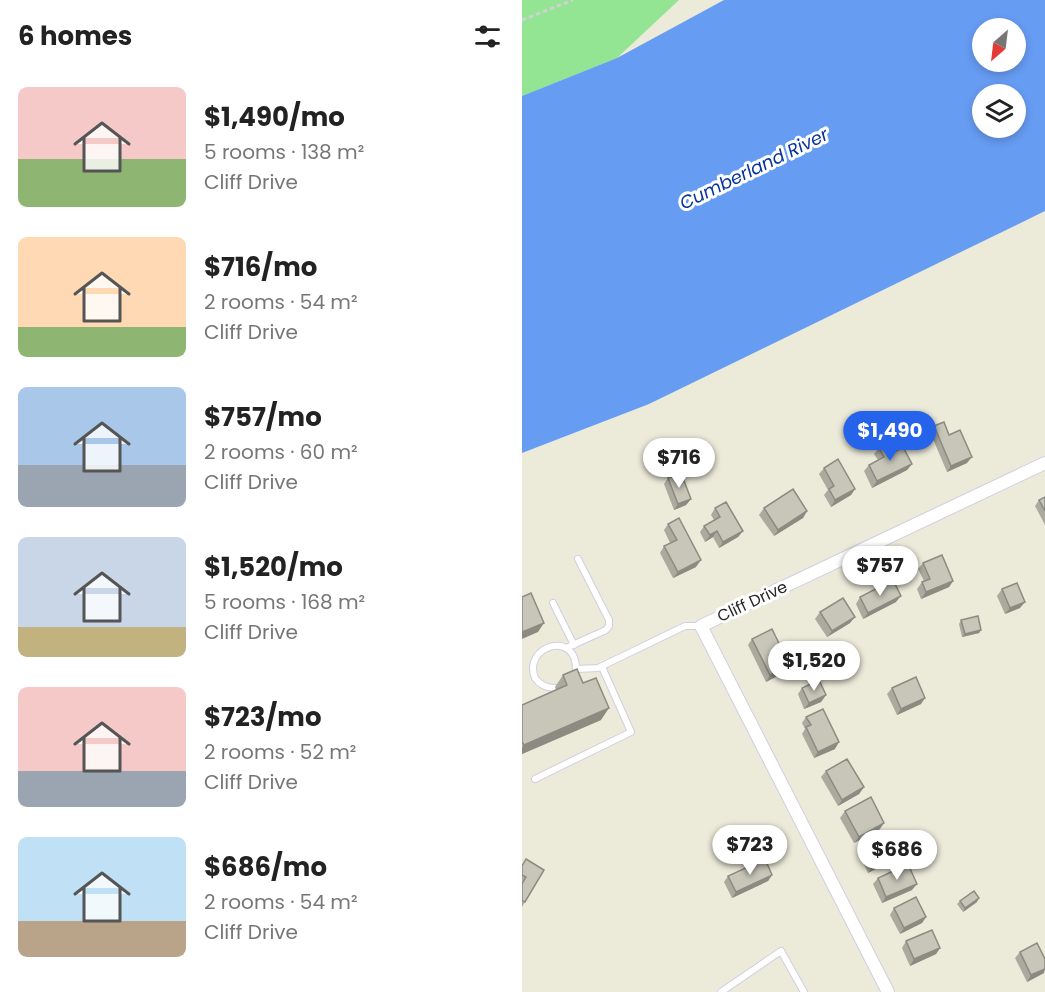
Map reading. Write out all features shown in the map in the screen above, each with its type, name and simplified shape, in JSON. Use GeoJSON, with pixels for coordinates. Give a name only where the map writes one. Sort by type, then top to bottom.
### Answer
{"type":"FeatureCollection","features":[{"type":"Feature","properties":{"kind":"street","name":"Cliff Drive"},"geometry":{"type":"LineString","coordinates":[[888,992],[701,626],[1045,463]]}},
{"type":"Feature","properties":{"kind":"lane"},"geometry":{"type":"LineString","coordinates":[[566,648],[606,630],[609,626],[609,620],[578,559]]}},
{"type":"Feature","properties":{"kind":"lane"},"geometry":{"type":"LineString","coordinates":[[553,603],[574,645]]}},
{"type":"Feature","properties":{"kind":"lane"},"geometry":{"type":"LineString","coordinates":[[555,688],[541,685],[533,672],[534,658],[544,647],[552,645],[566,648],[575,660],[575,671],[598,669],[685,626],[701,626]]}},
{"type":"Feature","properties":{"kind":"lane"},"geometry":{"type":"LineString","coordinates":[[535,779],[631,732],[602,667]]}},
{"type":"Feature","properties":{"kind":"lane"},"geometry":{"type":"LineString","coordinates":[[721,992],[781,951],[804,992]]}},
{"type":"Feature","properties":{"kind":"path"},"geometry":{"type":"LineString","coordinates":[[522,20],[573,0]]}},
{"type":"Feature","properties":{"kind":"green space"},"geometry":{"type":"Polygon","coordinates":[[[522,0],[679,0],[617,58],[522,96],[522,0]]]}},
{"type":"Feature","properties":{"kind":"water","name":"Cumberland River"},"geometry":{"type":"Polygon","coordinates":[[[724,0],[1045,0],[1045,211],[649,404],[522,453],[522,96],[617,58],[724,0]]]}},
{"type":"Feature","properties":{"kind":"building"},"geometry":{"type":"Polygon","coordinates":[[[944,422],[949,435],[960,430],[972,457],[951,466],[934,426],[944,422]]]}},
{"type":"Feature","properties":{"kind":"building"},"geometry":{"type":"Polygon","coordinates":[[[888,443],[893,453],[903,447],[912,464],[877,481],[869,465],[884,457],[879,448],[888,443]]]}},
{"type":"Feature","properties":{"kind":"building"},"geometry":{"type":"Polygon","coordinates":[[[838,459],[855,489],[835,500],[829,489],[834,486],[824,468],[838,459]]]}},
{"type":"Feature","properties":{"kind":"building"},"geometry":{"type":"Polygon","coordinates":[[[681,473],[691,499],[678,504],[668,478],[681,473]]]}},
{"type":"Feature","properties":{"kind":"building"},"geometry":{"type":"Polygon","coordinates":[[[793,489],[807,511],[778,530],[764,508],[793,489]]]}},
{"type":"Feature","properties":{"kind":"building"},"geometry":{"type":"Polygon","coordinates":[[[1045,497],[1045,511],[1039,500],[1045,497]]]}},
{"type":"Feature","properties":{"kind":"building"},"geometry":{"type":"Polygon","coordinates":[[[726,502],[743,531],[723,542],[717,531],[710,535],[704,526],[720,517],[715,508],[726,502]]]}},
{"type":"Feature","properties":{"kind":"building"},"geometry":{"type":"Polygon","coordinates":[[[679,518],[701,560],[678,572],[664,546],[677,540],[668,524],[679,518]]]}},
{"type":"Feature","properties":{"kind":"building"},"geometry":{"type":"Polygon","coordinates":[[[942,555],[953,581],[926,592],[922,582],[930,579],[923,563],[942,555]]]}},
{"type":"Feature","properties":{"kind":"building"},"geometry":{"type":"Polygon","coordinates":[[[893,580],[901,596],[868,613],[860,597],[893,580]]]}},
{"type":"Feature","properties":{"kind":"building"},"geometry":{"type":"Polygon","coordinates":[[[1017,583],[1025,602],[1010,608],[1002,589],[1017,583]]]}},
{"type":"Feature","properties":{"kind":"building"},"geometry":{"type":"Polygon","coordinates":[[[531,593],[544,623],[522,632],[522,597],[531,593]]]}},
{"type":"Feature","properties":{"kind":"building"},"geometry":{"type":"Polygon","coordinates":[[[843,598],[855,617],[832,631],[820,612],[843,598]]]}},
{"type":"Feature","properties":{"kind":"building"},"geometry":{"type":"Polygon","coordinates":[[[978,616],[981,630],[965,634],[961,620],[978,616]]]}},
{"type":"Feature","properties":{"kind":"building"},"geometry":{"type":"Polygon","coordinates":[[[772,629],[790,666],[770,675],[752,639],[772,629]]]}},
{"type":"Feature","properties":{"kind":"building"},"geometry":{"type":"Polygon","coordinates":[[[577,669],[583,683],[596,678],[609,708],[524,745],[522,742],[522,705],[567,685],[563,675],[577,669]]]}},
{"type":"Feature","properties":{"kind":"building"},"geometry":{"type":"Polygon","coordinates":[[[916,677],[925,698],[901,709],[892,688],[916,677]]]}},
{"type":"Feature","properties":{"kind":"building"},"geometry":{"type":"Polygon","coordinates":[[[819,680],[826,695],[809,703],[802,688],[819,680]]]}},
{"type":"Feature","properties":{"kind":"building"},"geometry":{"type":"Polygon","coordinates":[[[823,709],[839,742],[818,752],[806,727],[811,725],[806,717],[823,709]]]}},
{"type":"Feature","properties":{"kind":"building"},"geometry":{"type":"Polygon","coordinates":[[[847,759],[864,787],[842,800],[826,771],[847,759]]]}},
{"type":"Feature","properties":{"kind":"building"},"geometry":{"type":"Polygon","coordinates":[[[871,797],[884,823],[859,837],[845,811],[871,797]]]}},
{"type":"Feature","properties":{"kind":"building"},"geometry":{"type":"Polygon","coordinates":[[[880,836],[890,858],[873,866],[862,845],[880,836]]]}},
{"type":"Feature","properties":{"kind":"building"},"geometry":{"type":"Polygon","coordinates":[[[526,859],[544,870],[525,902],[522,900],[522,884],[526,877],[522,875],[522,866],[526,859]]]}},
{"type":"Feature","properties":{"kind":"building"},"geometry":{"type":"Polygon","coordinates":[[[765,859],[772,875],[736,892],[728,876],[765,859]]]}},
{"type":"Feature","properties":{"kind":"building"},"geometry":{"type":"Polygon","coordinates":[[[908,864],[917,884],[886,897],[878,878],[908,864]]]}},
{"type":"Feature","properties":{"kind":"building"},"geometry":{"type":"Polygon","coordinates":[[[974,891],[979,898],[965,908],[960,901],[974,891]]]}},
{"type":"Feature","properties":{"kind":"building"},"geometry":{"type":"Polygon","coordinates":[[[916,897],[926,917],[904,928],[894,908],[916,897]]]}},
{"type":"Feature","properties":{"kind":"building"},"geometry":{"type":"Polygon","coordinates":[[[932,930],[940,948],[914,959],[906,941],[932,930]]]}},
{"type":"Feature","properties":{"kind":"building"},"geometry":{"type":"Polygon","coordinates":[[[1037,943],[1045,959],[1045,969],[1031,975],[1020,952],[1037,943]]]}}]}
